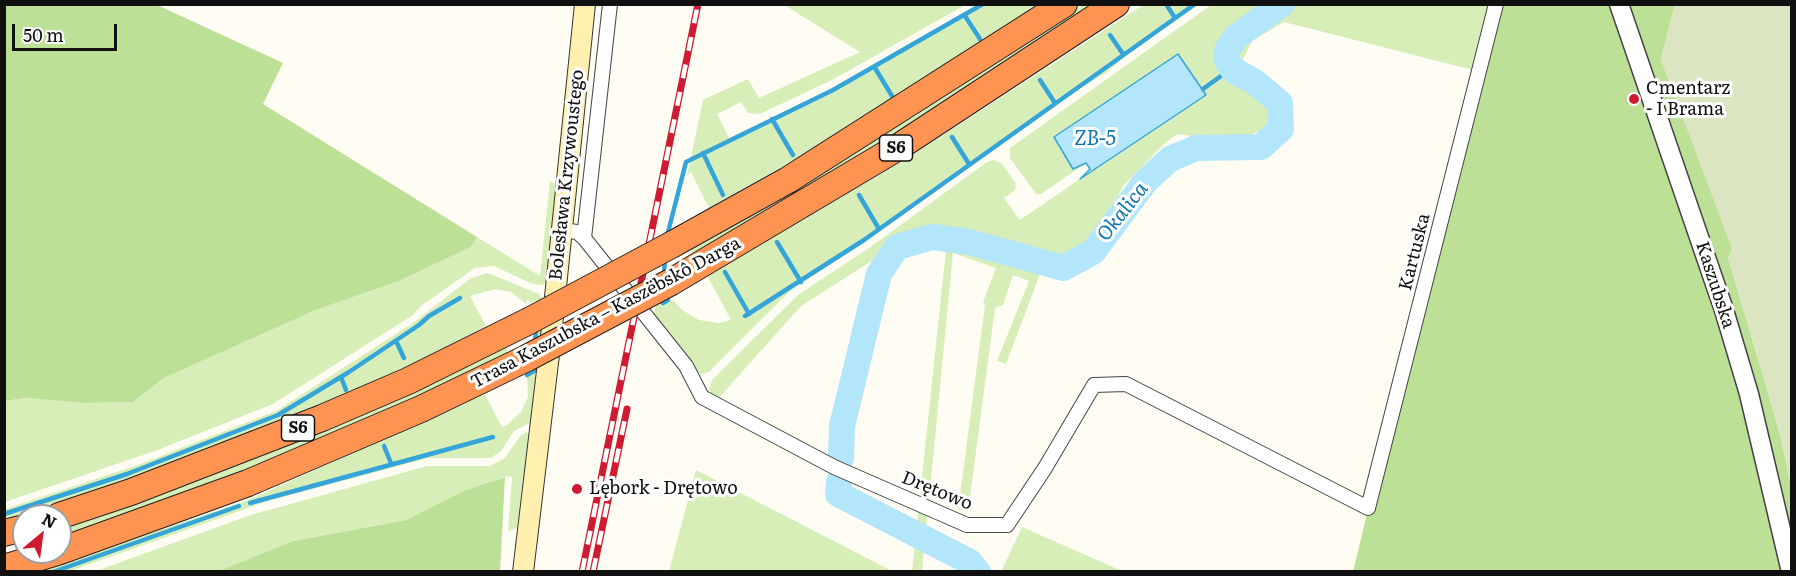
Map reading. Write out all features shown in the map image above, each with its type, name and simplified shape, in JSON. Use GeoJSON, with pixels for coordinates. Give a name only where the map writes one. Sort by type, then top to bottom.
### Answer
{"type":"FeatureCollection","features":[{"type":"Feature","properties":{"kind":"highway","name":"Trasa Kaszubska – Kaszëbskô Darga"},"geometry":{"type":"LineString","coordinates":[[72,512],[153,484],[322,418],[408,381],[529,321],[808,168],[1064,4]]}},
{"type":"Feature","properties":{"kind":"highway","name":"Trasa Kaszubska – Kaszëbskô Darga"},"geometry":{"type":"LineString","coordinates":[[72,546],[142,524],[259,479],[421,409],[528,358],[671,282],[900,146],[1116,4]]}},
{"type":"Feature","properties":{"kind":"main road","name":"Bolesława Krzywoustego"},"geometry":{"type":"LineString","coordinates":[[523,572],[550,346],[585,4]]}},
{"type":"Feature","properties":{"kind":"street"},"geometry":{"type":"LineString","coordinates":[[584,238],[610,4]]}},
{"type":"Feature","properties":{"kind":"street","name":"Kartuska"},"geometry":{"type":"LineString","coordinates":[[1368,508],[1496,4]]}},
{"type":"Feature","properties":{"kind":"street","name":"Kaszubska"},"geometry":{"type":"LineString","coordinates":[[1619,4],[1724,310],[1749,394],[1791,572]]}},
{"type":"Feature","properties":{"kind":"street"},"geometry":{"type":"LineString","coordinates":[[561,230],[577,232],[584,238]]}},
{"type":"Feature","properties":{"kind":"street","name":"Drętowo"},"geometry":{"type":"LineString","coordinates":[[584,238],[669,342],[686,366],[702,397],[834,467],[968,525],[1007,525],[1045,468],[1094,385],[1126,384],[1368,508]]}},
{"type":"Feature","properties":{"kind":"green space"},"geometry":{"type":"Polygon","coordinates":[[[5,4],[157,5],[283,63],[263,104],[477,237],[471,247],[399,281],[316,310],[164,378],[133,402],[84,403],[26,398],[5,401],[5,4]]]}},
{"type":"Feature","properties":{"kind":"green space"},"geometry":{"type":"Polygon","coordinates":[[[1675,4],[1791,5],[1791,485],[1779,430],[1728,257],[1732,249],[1661,59],[1675,4]]]}},
{"type":"Feature","properties":{"kind":"green space"},"geometry":{"type":"Polygon","coordinates":[[[784,5],[965,5],[832,80],[760,114],[748,113],[741,102],[717,114],[729,138],[832,89],[980,5],[1041,5],[844,131],[709,208],[691,172],[687,176],[703,100],[748,79],[759,98],[860,52],[784,5]]]}},
{"type":"Feature","properties":{"kind":"green space"},"geometry":{"type":"Polygon","coordinates":[[[1083,5],[1098,5],[940,109],[693,257],[692,247],[980,73],[1083,5]]]}},
{"type":"Feature","properties":{"kind":"green space"},"geometry":{"type":"Polygon","coordinates":[[[1143,5],[1198,5],[1131,51],[1106,73],[1077,90],[865,241],[790,291],[709,372],[702,374],[693,370],[653,318],[665,266],[664,302],[673,301],[672,298],[682,310],[699,320],[719,323],[731,320],[708,277],[911,156],[1143,5]]]}},
{"type":"Feature","properties":{"kind":"green space"},"geometry":{"type":"Polygon","coordinates":[[[1211,5],[1489,5],[1473,70],[1284,22],[1252,41],[1240,66],[1246,73],[1242,78],[1276,115],[1265,128],[1237,142],[1177,134],[1163,145],[1124,185],[1099,229],[1067,258],[1045,261],[1006,364],[997,361],[1029,281],[1013,275],[1003,305],[995,308],[968,512],[958,510],[985,305],[983,302],[996,268],[953,253],[922,571],[912,571],[946,250],[936,247],[940,237],[933,238],[909,254],[889,250],[801,306],[716,401],[709,390],[712,380],[798,295],[869,248],[987,162],[994,160],[1001,163],[1016,183],[1015,190],[1004,198],[1020,220],[1080,179],[1090,169],[1086,163],[1041,194],[1036,194],[1010,158],[1010,148],[1211,5]]]}},
{"type":"Feature","properties":{"kind":"green space"},"geometry":{"type":"Polygon","coordinates":[[[1489,5],[1675,5],[1661,59],[1733,250],[1728,257],[1779,430],[1791,485],[1791,571],[1353,572],[1489,5]]]}},
{"type":"Feature","properties":{"kind":"green space"},"geometry":{"type":"Polygon","coordinates":[[[550,181],[555,184],[559,192],[548,280],[543,285],[532,284],[494,266],[475,268],[421,306],[413,315],[273,404],[158,450],[5,502],[5,401],[26,398],[84,403],[133,402],[164,378],[316,310],[399,281],[471,247],[477,237],[540,276],[550,181]]]}},
{"type":"Feature","properties":{"kind":"green space"},"geometry":{"type":"Polygon","coordinates":[[[488,273],[539,294],[546,306],[532,422],[514,431],[501,451],[491,458],[428,458],[268,501],[70,571],[39,571],[60,564],[72,564],[72,560],[251,499],[476,397],[485,395],[502,427],[507,425],[521,412],[528,397],[527,374],[534,371],[538,306],[537,300],[531,303],[529,300],[526,301],[528,305],[511,292],[495,289],[470,296],[486,326],[456,343],[357,389],[139,476],[56,504],[20,504],[135,466],[276,411],[413,323],[471,278],[488,273]]]}},
{"type":"Feature","properties":{"kind":"green space"},"geometry":{"type":"Polygon","coordinates":[[[507,346],[507,356],[473,373],[244,474],[72,536],[72,522],[433,381],[507,346]]]}},
{"type":"Feature","properties":{"kind":"green space"},"geometry":{"type":"Polygon","coordinates":[[[526,432],[530,435],[528,477],[523,477],[517,528],[508,531],[512,477],[507,476],[463,491],[406,520],[293,541],[219,571],[93,572],[251,515],[427,466],[490,466],[505,458],[520,436],[526,432]]]}},
{"type":"Feature","properties":{"kind":"green space"},"geometry":{"type":"Polygon","coordinates":[[[696,470],[892,571],[669,571],[696,470]]]}},
{"type":"Feature","properties":{"kind":"green space"},"geometry":{"type":"Polygon","coordinates":[[[505,477],[500,571],[219,571],[293,541],[406,520],[463,491],[505,477]]]}},
{"type":"Feature","properties":{"kind":"green space"},"geometry":{"type":"Polygon","coordinates":[[[12,507],[12,519],[5,521],[5,509],[12,507]]]}},
{"type":"Feature","properties":{"kind":"green space"},"geometry":{"type":"Polygon","coordinates":[[[1022,527],[1122,571],[1001,572],[1022,527]]]}},
{"type":"Feature","properties":{"kind":"water","name":"ZB-5"},"geometry":{"type":"Polygon","coordinates":[[[1178,54],[1206,95],[1080,179],[1090,169],[1086,163],[1073,169],[1054,137],[1178,54]]]}},
{"type":"Feature","properties":{"kind":"waterway"},"geometry":{"type":"LineString","coordinates":[[666,240],[686,162],[833,90],[983,4]]}},
{"type":"Feature","properties":{"kind":"waterway"},"geometry":{"type":"LineString","coordinates":[[1166,4],[1175,18]]}},
{"type":"Feature","properties":{"kind":"waterway"},"geometry":{"type":"LineString","coordinates":[[745,316],[864,240],[1195,4]]}},
{"type":"Feature","properties":{"kind":"waterway","name":"Okalica"},"geometry":{"type":"LineString","coordinates":[[841,458],[842,426],[879,274],[897,247],[932,237],[969,242],[1063,268],[1093,252],[1145,182],[1170,159],[1196,148],[1261,147],[1281,129],[1280,103],[1255,82],[1233,70],[1227,61],[1227,50],[1236,37],[1282,4]]}},
{"type":"Feature","properties":{"kind":"waterway"},"geometry":{"type":"LineString","coordinates":[[965,16],[980,39]]}},
{"type":"Feature","properties":{"kind":"waterway"},"geometry":{"type":"LineString","coordinates":[[1110,35],[1123,54]]}},
{"type":"Feature","properties":{"kind":"waterway"},"geometry":{"type":"LineString","coordinates":[[875,68],[892,96]]}},
{"type":"Feature","properties":{"kind":"waterway"},"geometry":{"type":"LineString","coordinates":[[1203,89],[1232,68]]}},
{"type":"Feature","properties":{"kind":"waterway"},"geometry":{"type":"LineString","coordinates":[[1040,80],[1055,103]]}},
{"type":"Feature","properties":{"kind":"waterway"},"geometry":{"type":"LineString","coordinates":[[772,119],[793,155]]}},
{"type":"Feature","properties":{"kind":"waterway"},"geometry":{"type":"LineString","coordinates":[[952,137],[969,164]]}},
{"type":"Feature","properties":{"kind":"waterway"},"geometry":{"type":"LineString","coordinates":[[703,153],[723,195]]}},
{"type":"Feature","properties":{"kind":"waterway"},"geometry":{"type":"LineString","coordinates":[[859,195],[879,229]]}},
{"type":"Feature","properties":{"kind":"waterway"},"geometry":{"type":"LineString","coordinates":[[777,242],[801,282]]}},
{"type":"Feature","properties":{"kind":"waterway"},"geometry":{"type":"LineString","coordinates":[[664,276],[665,257]]}},
{"type":"Feature","properties":{"kind":"waterway"},"geometry":{"type":"LineString","coordinates":[[725,272],[749,314]]}},
{"type":"Feature","properties":{"kind":"waterway"},"geometry":{"type":"LineString","coordinates":[[663,296],[663,303],[668,300]]}},
{"type":"Feature","properties":{"kind":"waterway"},"geometry":{"type":"LineString","coordinates":[[4,514],[127,474],[278,415],[349,372],[429,316],[460,298]]}},
{"type":"Feature","properties":{"kind":"waterway"},"geometry":{"type":"LineString","coordinates":[[535,345],[536,326]]}},
{"type":"Feature","properties":{"kind":"waterway"},"geometry":{"type":"LineString","coordinates":[[396,341],[404,358]]}},
{"type":"Feature","properties":{"kind":"waterway"},"geometry":{"type":"LineString","coordinates":[[527,375],[534,371],[534,365]]}},
{"type":"Feature","properties":{"kind":"waterway"},"geometry":{"type":"LineString","coordinates":[[341,377],[346,390]]}},
{"type":"Feature","properties":{"kind":"waterway"},"geometry":{"type":"LineString","coordinates":[[250,503],[493,437]]}},
{"type":"Feature","properties":{"kind":"waterway"},"geometry":{"type":"LineString","coordinates":[[384,446],[391,463]]}},
{"type":"Feature","properties":{"kind":"waterway","name":"Okalica"},"geometry":{"type":"LineString","coordinates":[[839,482],[838,494],[970,562],[978,572]]}},
{"type":"Feature","properties":{"kind":"waterway"},"geometry":{"type":"LineString","coordinates":[[53,572],[239,506]]}},
{"type":"Feature","properties":{"kind":"railway"},"geometry":{"type":"LineString","coordinates":[[582,572],[698,4]]}},
{"type":"Feature","properties":{"kind":"railway"},"geometry":{"type":"LineString","coordinates":[[593,572],[627,409]]}},
{"type":"Feature","properties":{"kind":"place","name":"Cmentarz - I Brama"},"geometry":{"type":"Point","coordinates":[1634,99]}},
{"type":"Feature","properties":{"kind":"place","name":"Lębork - Drętowo"},"geometry":{"type":"Point","coordinates":[577,489]}}]}
